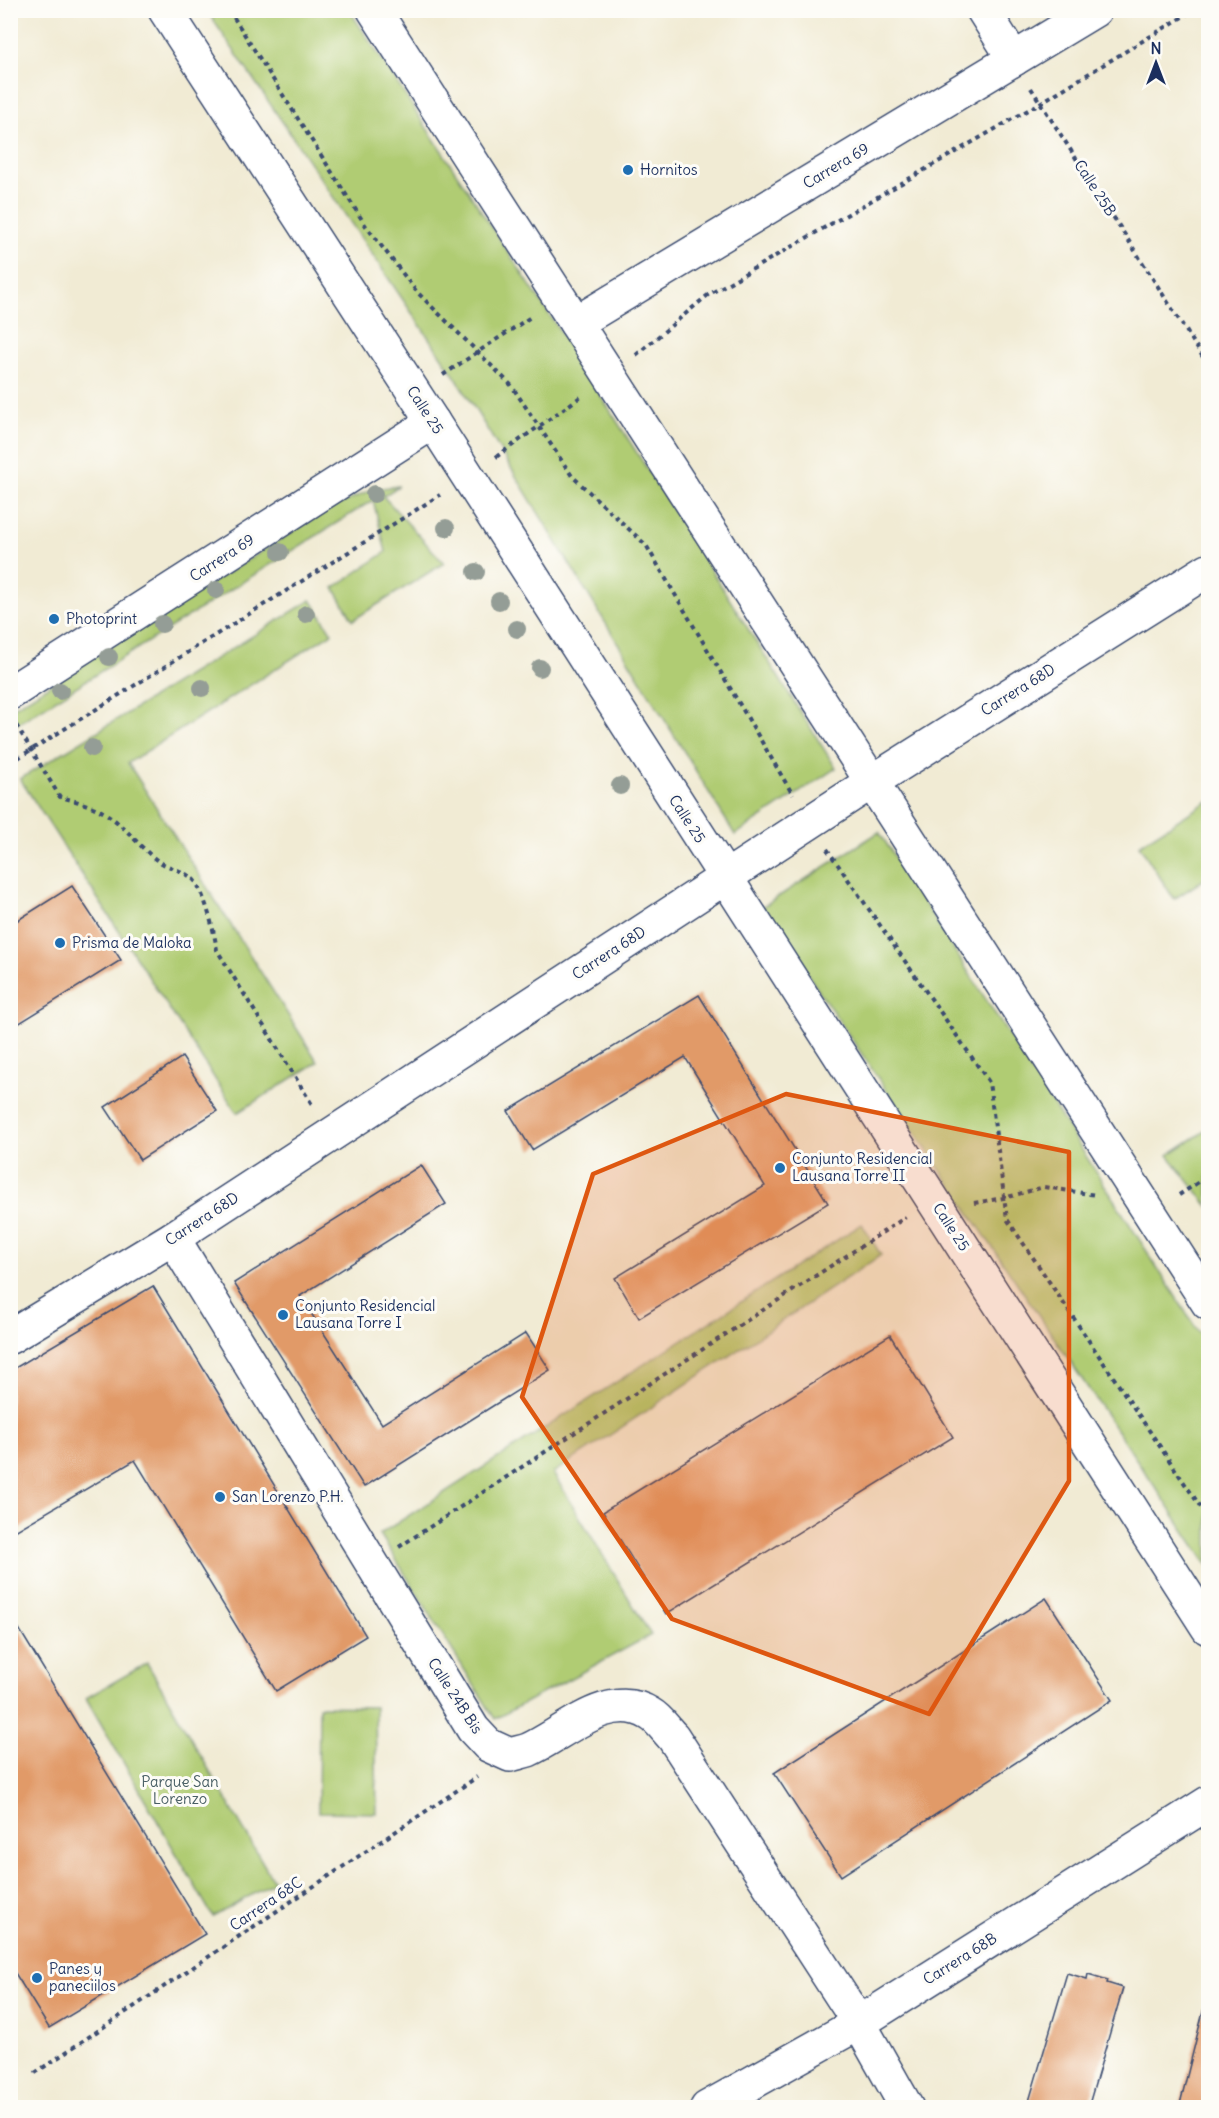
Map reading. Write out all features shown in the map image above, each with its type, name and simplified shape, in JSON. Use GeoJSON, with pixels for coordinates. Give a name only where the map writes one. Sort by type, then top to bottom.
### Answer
{"type":"FeatureCollection","features":[{"type":"Feature","properties":{"kind":"street","name":"Calle 25"},"geometry":{"type":"LineString","coordinates":[[165,10],[433,422],[1209,1628]]}},
{"type":"Feature","properties":{"kind":"street"},"geometry":{"type":"LineString","coordinates":[[374,10],[870,783],[1157,1204],[1209,1303]]}},
{"type":"Feature","properties":{"kind":"street"},"geometry":{"type":"LineString","coordinates":[[983,10],[1014,59]]}},
{"type":"Feature","properties":{"kind":"street","name":"Carrera 69"},"geometry":{"type":"LineString","coordinates":[[568,310],[1014,59],[1095,10]]}},
{"type":"Feature","properties":{"kind":"street","name":"Carrera 69"},"geometry":{"type":"LineString","coordinates":[[10,693],[433,422]]}},
{"type":"Feature","properties":{"kind":"street","name":"Carrera 68D"},"geometry":{"type":"LineString","coordinates":[[10,1337],[173,1238],[808,822],[1209,570]]}},
{"type":"Feature","properties":{"kind":"street","name":"Calle 24B Bis"},"geometry":{"type":"LineString","coordinates":[[173,1238],[473,1730],[488,1745],[510,1755]]}},
{"type":"Feature","properties":{"kind":"street"},"geometry":{"type":"LineString","coordinates":[[510,1755],[528,1749],[587,1716],[609,1709],[628,1706],[650,1714],[673,1737],[859,2024],[907,2108]]}},
{"type":"Feature","properties":{"kind":"street","name":"Carrera 68B"},"geometry":{"type":"LineString","coordinates":[[707,2108],[859,2024],[1209,1803]]}},
{"type":"Feature","properties":{"kind":"path"},"geometry":{"type":"LineString","coordinates":[[229,10],[366,226],[417,292],[511,385],[572,476],[646,544],[808,822],[989,1082],[1006,1219],[1209,1518]]}},
{"type":"Feature","properties":{"kind":"path","name":"Calle 25B"},"geometry":{"type":"LineString","coordinates":[[1014,59],[1209,365]]}},
{"type":"Feature","properties":{"kind":"path"},"geometry":{"type":"LineString","coordinates":[[414,393],[478,353],[568,310]]}},
{"type":"Feature","properties":{"kind":"path"},"geometry":{"type":"LineString","coordinates":[[10,716],[60,797],[98,809],[117,821],[160,862],[181,871],[196,882],[214,933],[217,950],[330,1135]]}},
{"type":"Feature","properties":{"kind":"path"},"geometry":{"type":"LineString","coordinates":[[373,1564],[933,1200],[957,1205],[1004,1198],[1044,1187],[1100,1196],[1128,1209],[1157,1204],[1209,1176]]}},
{"type":"Feature","properties":{"kind":"path","name":"Carrera 68C"},"geometry":{"type":"LineString","coordinates":[[35,2073],[510,1755]]}},
{"type":"Feature","properties":{"kind":"highlighted area"},"geometry":{"type":"Polygon","coordinates":[[[786,1094],[1069,1152],[1069,1481],[929,1714],[672,1619],[522,1397],[593,1174],[786,1094]]]}},
{"type":"Feature","properties":{"kind":"green space"},"geometry":{"type":"Polygon","coordinates":[[[207,11],[350,11],[560,331],[836,768],[735,835],[456,378],[207,11]]]}},
{"type":"Feature","properties":{"kind":"green space"},"geometry":{"type":"Polygon","coordinates":[[[399,486],[383,496],[444,563],[353,620],[334,588],[386,552],[373,500],[11,728],[11,709],[329,509],[373,489],[399,486]]]}},
{"type":"Feature","properties":{"kind":"green space"},"geometry":{"type":"Polygon","coordinates":[[[311,600],[332,633],[128,763],[318,1062],[237,1113],[20,779],[311,600]]]}},
{"type":"Feature","properties":{"kind":"green space"},"geometry":{"type":"Polygon","coordinates":[[[1208,801],[1208,877],[1174,899],[1139,845],[1208,801]]]}},
{"type":"Feature","properties":{"kind":"green space"},"geometry":{"type":"Polygon","coordinates":[[[879,832],[1208,1347],[1208,1565],[762,907],[879,832]]]}},
{"type":"Feature","properties":{"kind":"green space"},"geometry":{"type":"Polygon","coordinates":[[[1208,1129],[1208,1206],[1168,1155],[1208,1129]]]}},
{"type":"Feature","properties":{"kind":"green space"},"geometry":{"type":"Polygon","coordinates":[[[862,1224],[881,1255],[553,1473],[651,1635],[495,1719],[380,1534],[862,1224]]]}},
{"type":"Feature","properties":{"kind":"green space","name":"Parque San Lorenzo"},"geometry":{"type":"Polygon","coordinates":[[[147,1663],[274,1882],[213,1917],[86,1698],[147,1663]]]}},
{"type":"Feature","properties":{"kind":"green space"},"geometry":{"type":"Polygon","coordinates":[[[319,1706],[375,1707],[377,1813],[318,1812],[319,1706]]]}},
{"type":"Feature","properties":{"kind":"building","name":"Prisma de Maloka"},"geometry":{"type":"Polygon","coordinates":[[[72,886],[121,960],[10,1029],[10,925],[72,886]]]}},
{"type":"Feature","properties":{"kind":"building","name":"Conjunto Residencial Lausana Torre II"},"geometry":{"type":"Polygon","coordinates":[[[699,995],[828,1203],[639,1318],[615,1278],[765,1186],[685,1057],[532,1150],[508,1111],[699,995]]]}},
{"type":"Feature","properties":{"kind":"building"},"geometry":{"type":"Polygon","coordinates":[[[182,1057],[217,1111],[140,1160],[105,1107],[182,1057]]]}},
{"type":"Feature","properties":{"kind":"building","name":"Conjunto Residencial Lausana Torre I"},"geometry":{"type":"Polygon","coordinates":[[[421,1165],[446,1204],[300,1296],[382,1424],[526,1333],[550,1370],[364,1487],[234,1283],[421,1165]]]}},
{"type":"Feature","properties":{"kind":"building","name":"San Lorenzo P.H."},"geometry":{"type":"Polygon","coordinates":[[[153,1286],[366,1636],[276,1691],[135,1460],[10,1534],[10,1371],[153,1286]]]}},
{"type":"Feature","properties":{"kind":"building"},"geometry":{"type":"Polygon","coordinates":[[[890,1335],[953,1437],[666,1614],[603,1512],[890,1335]]]}},
{"type":"Feature","properties":{"kind":"building"},"geometry":{"type":"Polygon","coordinates":[[[1046,1598],[1112,1700],[841,1876],[774,1773],[1046,1598]]]}},
{"type":"Feature","properties":{"kind":"building"},"geometry":{"type":"Polygon","coordinates":[[[10,1614],[205,1934],[49,2028],[10,1965],[10,1614]]]}},
{"type":"Feature","properties":{"kind":"building"},"geometry":{"type":"Polygon","coordinates":[[[1067,1973],[1087,1979],[1088,1974],[1108,1980],[1107,1983],[1123,1988],[1088,2108],[1027,2108],[1067,1973]]]}},
{"type":"Feature","properties":{"kind":"building"},"geometry":{"type":"Polygon","coordinates":[[[1208,1992],[1208,2108],[1194,2108],[1180,2104],[1208,1992]]]}},
{"type":"Feature","properties":{"kind":"place","name":"Hornitos"},"geometry":{"type":"Point","coordinates":[628,170]}},
{"type":"Feature","properties":{"kind":"place","name":"Photoprint"},"geometry":{"type":"Point","coordinates":[54,619]}},
{"type":"Feature","properties":{"kind":"place","name":"Prisma de Maloka"},"geometry":{"type":"Point","coordinates":[60,943]}},
{"type":"Feature","properties":{"kind":"place","name":"Conjunto Residencial Lausana Torre II"},"geometry":{"type":"Point","coordinates":[780,1168]}},
{"type":"Feature","properties":{"kind":"place","name":"Conjunto Residencial Lausana Torre I"},"geometry":{"type":"Point","coordinates":[283,1315]}},
{"type":"Feature","properties":{"kind":"place","name":"San Lorenzo P.H."},"geometry":{"type":"Point","coordinates":[220,1497]}},
{"type":"Feature","properties":{"kind":"place","name":"Panes y paneciilos"},"geometry":{"type":"Point","coordinates":[37,1978]}}]}
